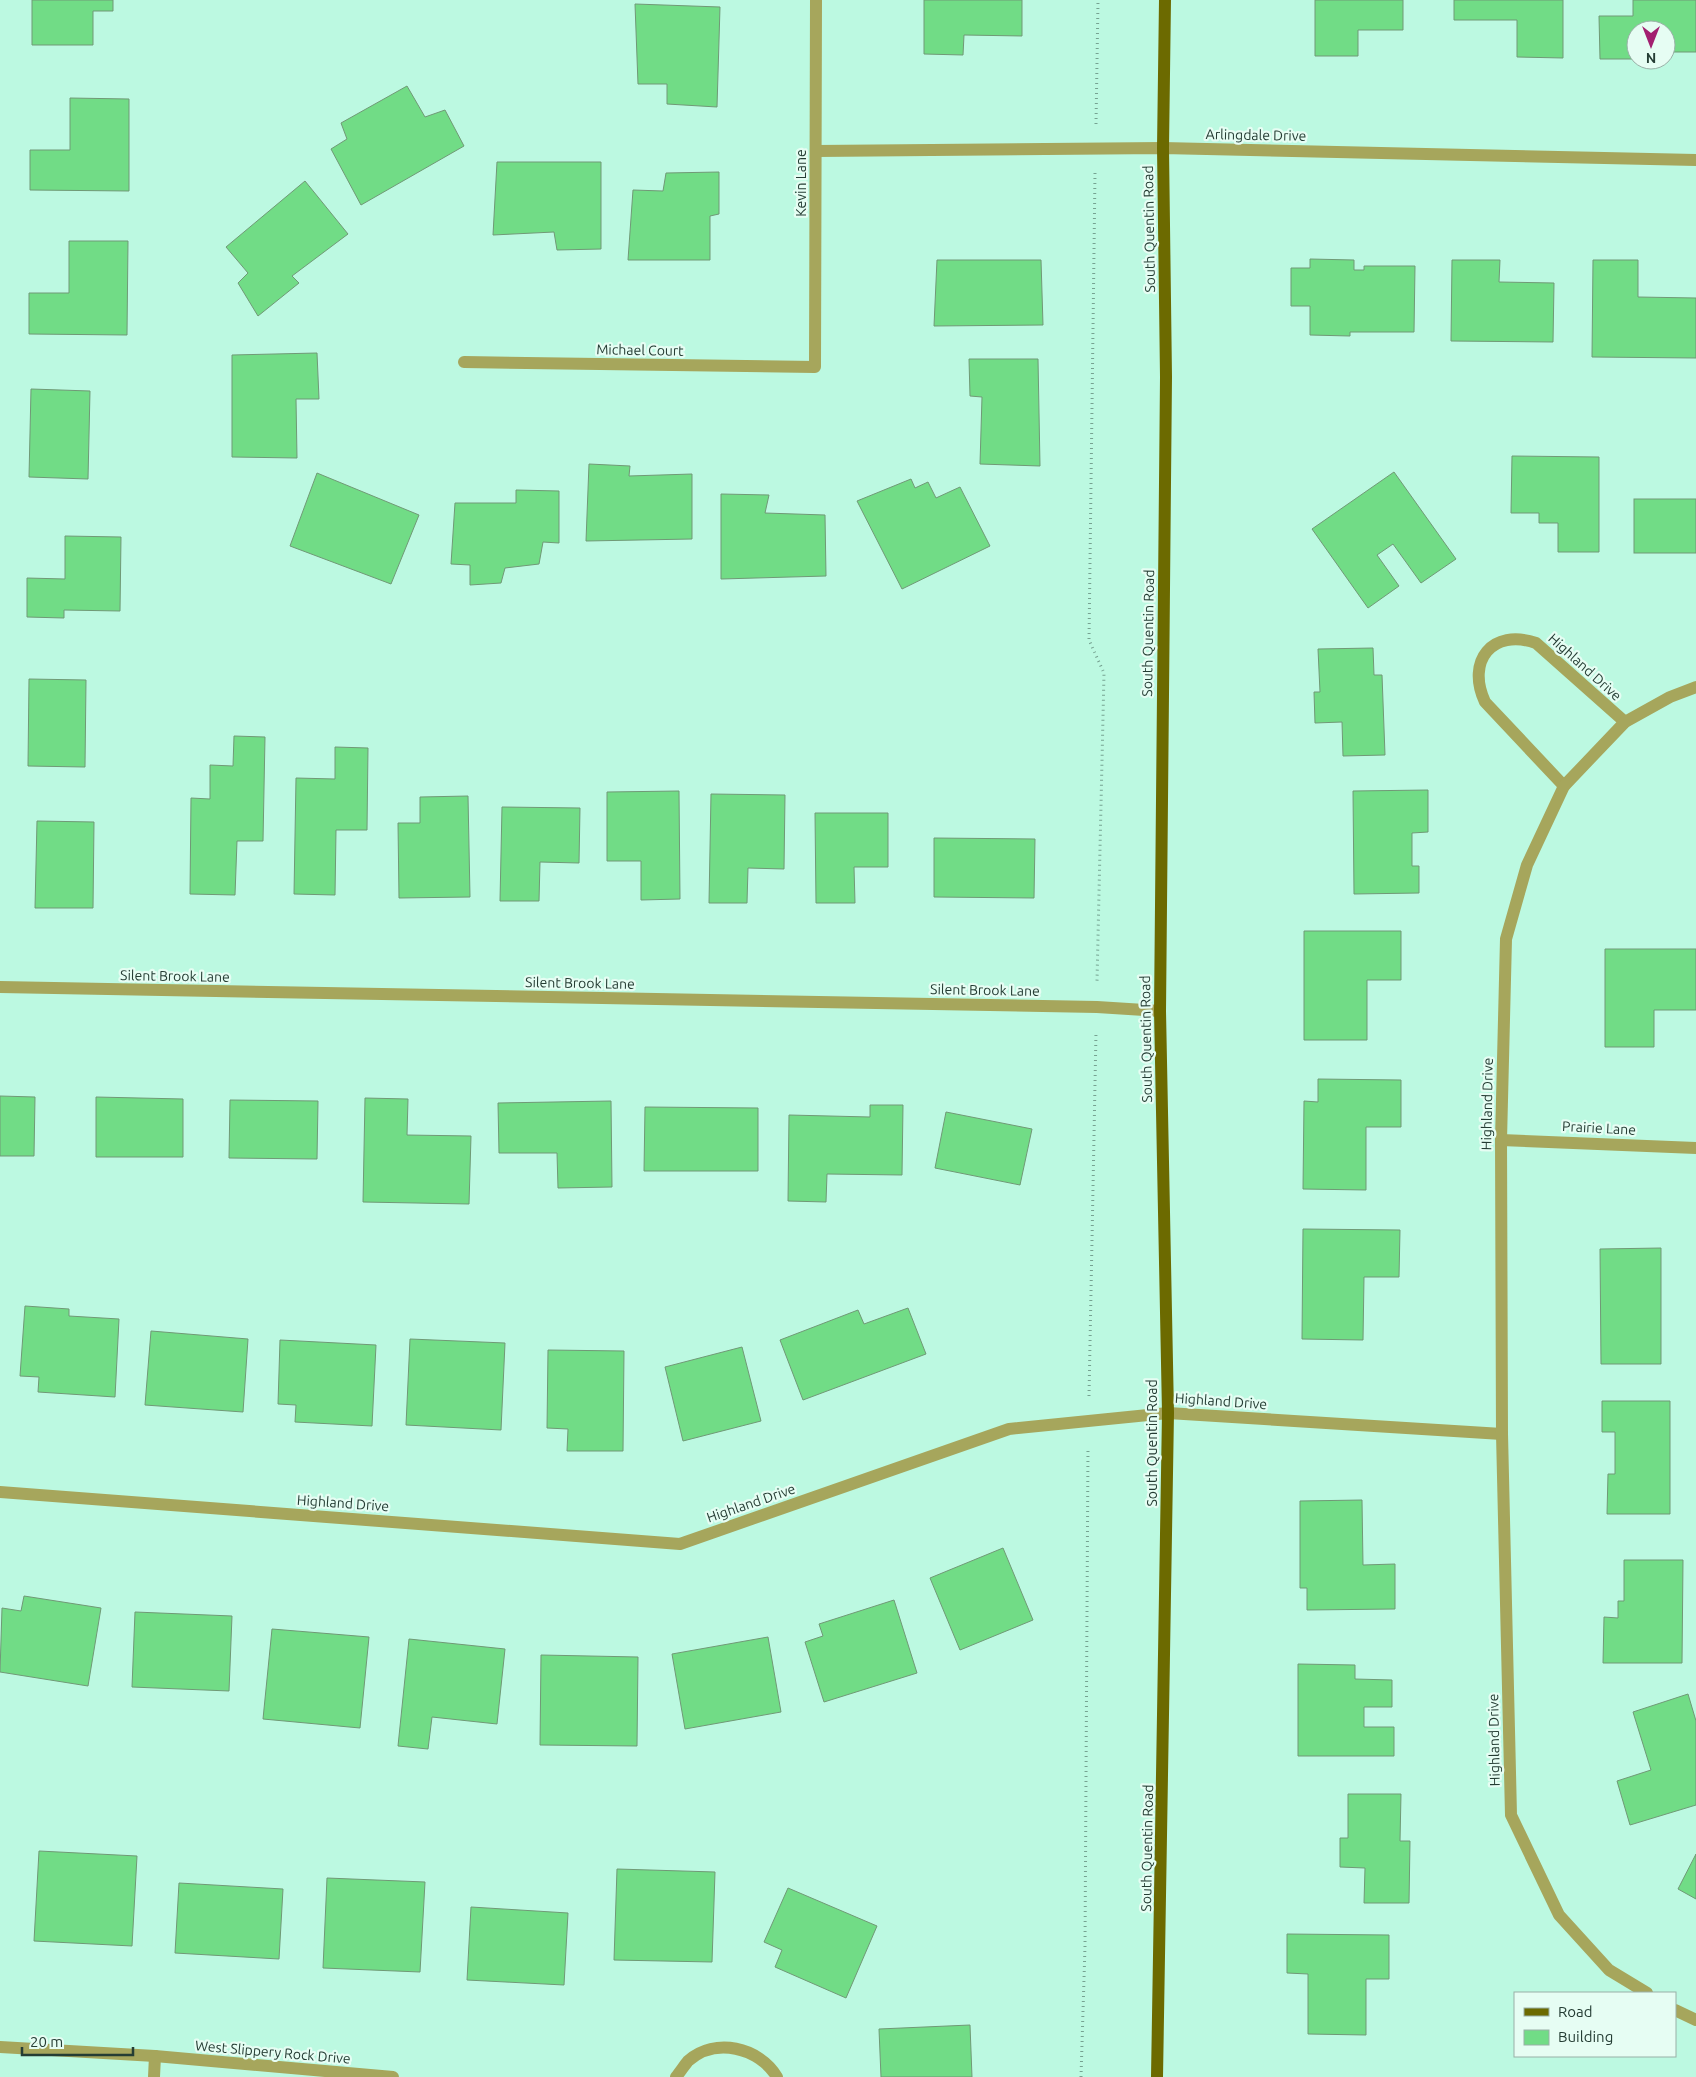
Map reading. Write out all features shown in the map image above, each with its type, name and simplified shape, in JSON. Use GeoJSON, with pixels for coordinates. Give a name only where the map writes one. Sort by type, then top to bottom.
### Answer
{"type":"FeatureCollection","features":[{"type":"Feature","properties":{"kind":"main road","name":"South Quentin Road"},"geometry":{"type":"LineString","coordinates":[[1157,2077],[1168,1413],[1160,1010],[1166,377],[1163,148],[1165,0]]}},
{"type":"Feature","properties":{"kind":"street","name":"Kevin Lane"},"geometry":{"type":"LineString","coordinates":[[815,367],[816,0]]}},
{"type":"Feature","properties":{"kind":"street","name":"Arlingdale Drive"},"geometry":{"type":"LineString","coordinates":[[816,151],[1163,148],[1696,160]]}},
{"type":"Feature","properties":{"kind":"street","name":"Michael Court"},"geometry":{"type":"LineString","coordinates":[[464,362],[815,367]]}},
{"type":"Feature","properties":{"kind":"street","name":"Highland Drive"},"geometry":{"type":"LineString","coordinates":[[1564,786],[1484,702],[1478,688],[1477,673],[1482,658],[1492,646],[1506,639],[1522,638],[1536,643],[1625,722]]}},
{"type":"Feature","properties":{"kind":"street","name":"Highland Drive"},"geometry":{"type":"LineString","coordinates":[[1645,1992],[1609,1970],[1559,1915],[1511,1815],[1502,1434],[1501,1140],[1506,939],[1528,866],[1564,786],[1625,722],[1670,697],[1696,687]]}},
{"type":"Feature","properties":{"kind":"street","name":"Silent Brook Lane"},"geometry":{"type":"LineString","coordinates":[[0,987],[1160,1010]]}},
{"type":"Feature","properties":{"kind":"street","name":"Prairie Lane"},"geometry":{"type":"LineString","coordinates":[[1501,1140],[1696,1148]]}},
{"type":"Feature","properties":{"kind":"street","name":"Highland Drive"},"geometry":{"type":"LineString","coordinates":[[0,1492],[680,1544],[1009,1429],[1168,1413],[1502,1434]]}},
{"type":"Feature","properties":{"kind":"street"},"geometry":{"type":"LineString","coordinates":[[1676,2010],[1696,2020]]}},
{"type":"Feature","properties":{"kind":"street","name":"West Slippery Rock Drive"},"geometry":{"type":"LineString","coordinates":[[0,2047],[155,2056],[393,2077]]}},
{"type":"Feature","properties":{"kind":"street"},"geometry":{"type":"LineString","coordinates":[[676,2077],[689,2061],[709,2050],[732,2047],[754,2053],[771,2068],[777,2077]]}},
{"type":"Feature","properties":{"kind":"street"},"geometry":{"type":"LineString","coordinates":[[154,2077],[155,2056]]}},
{"type":"Feature","properties":{"kind":"path"},"geometry":{"type":"LineString","coordinates":[[1081,2077],[1085,1926],[1088,1421],[1104,673],[1089,640],[1098,0]]}},
{"type":"Feature","properties":{"kind":"building"},"geometry":{"type":"Polygon","coordinates":[[[32,0],[113,0],[113,11],[93,11],[93,45],[32,45],[32,0]]]}},
{"type":"Feature","properties":{"kind":"building"},"geometry":{"type":"Polygon","coordinates":[[[924,0],[1022,0],[1022,36],[964,35],[963,55],[924,54],[924,0]]]}},
{"type":"Feature","properties":{"kind":"building"},"geometry":{"type":"Polygon","coordinates":[[[1315,0],[1403,0],[1403,30],[1358,30],[1358,56],[1315,56],[1315,0]]]}},
{"type":"Feature","properties":{"kind":"building"},"geometry":{"type":"Polygon","coordinates":[[[1454,0],[1563,0],[1563,58],[1517,57],[1517,20],[1454,20],[1454,0]]]}},
{"type":"Feature","properties":{"kind":"building"},"geometry":{"type":"Polygon","coordinates":[[[1633,0],[1696,0],[1696,52],[1676,52],[1676,20],[1626,20],[1626,59],[1600,59],[1599,16],[1633,16],[1633,0]]]}},
{"type":"Feature","properties":{"kind":"building"},"geometry":{"type":"Polygon","coordinates":[[[635,4],[720,7],[717,107],[667,104],[667,84],[638,84],[635,4]]]}},
{"type":"Feature","properties":{"kind":"building"},"geometry":{"type":"Polygon","coordinates":[[[407,86],[425,117],[445,110],[464,146],[361,205],[331,149],[347,139],[341,123],[407,86]]]}},
{"type":"Feature","properties":{"kind":"building"},"geometry":{"type":"Polygon","coordinates":[[[70,98],[129,99],[129,191],[30,190],[30,150],[70,150],[70,98]]]}},
{"type":"Feature","properties":{"kind":"building"},"geometry":{"type":"Polygon","coordinates":[[[497,162],[601,162],[601,249],[557,250],[554,232],[493,235],[497,162]]]}},
{"type":"Feature","properties":{"kind":"building"},"geometry":{"type":"Polygon","coordinates":[[[719,172],[719,214],[710,216],[710,260],[628,260],[633,190],[663,191],[666,173],[719,172]]]}},
{"type":"Feature","properties":{"kind":"building"},"geometry":{"type":"Polygon","coordinates":[[[305,181],[348,234],[292,276],[299,283],[258,316],[238,283],[248,273],[226,247],[305,181]]]}},
{"type":"Feature","properties":{"kind":"building"},"geometry":{"type":"Polygon","coordinates":[[[69,241],[128,241],[127,335],[29,334],[29,293],[69,293],[69,241]]]}},
{"type":"Feature","properties":{"kind":"building"},"geometry":{"type":"Polygon","coordinates":[[[1310,259],[1354,260],[1354,270],[1364,270],[1364,266],[1415,266],[1414,332],[1350,332],[1350,336],[1310,335],[1310,306],[1291,306],[1291,268],[1310,268],[1310,259]]]}},
{"type":"Feature","properties":{"kind":"building"},"geometry":{"type":"Polygon","coordinates":[[[937,260],[1041,260],[1043,325],[934,326],[937,260]]]}},
{"type":"Feature","properties":{"kind":"building"},"geometry":{"type":"Polygon","coordinates":[[[1452,260],[1500,260],[1499,282],[1554,283],[1553,342],[1451,341],[1452,260]]]}},
{"type":"Feature","properties":{"kind":"building"},"geometry":{"type":"Polygon","coordinates":[[[1593,260],[1638,260],[1638,297],[1696,298],[1696,358],[1592,357],[1593,260]]]}},
{"type":"Feature","properties":{"kind":"building"},"geometry":{"type":"Polygon","coordinates":[[[317,353],[319,399],[296,399],[297,458],[232,457],[232,355],[317,353]]]}},
{"type":"Feature","properties":{"kind":"building"},"geometry":{"type":"Polygon","coordinates":[[[969,359],[1038,359],[1040,466],[980,464],[982,397],[970,396],[969,359]]]}},
{"type":"Feature","properties":{"kind":"building"},"geometry":{"type":"Polygon","coordinates":[[[31,389],[90,391],[88,479],[29,477],[31,389]]]}},
{"type":"Feature","properties":{"kind":"building"},"geometry":{"type":"Polygon","coordinates":[[[1512,456],[1599,457],[1599,552],[1558,552],[1558,523],[1539,523],[1539,513],[1511,513],[1512,456]]]}},
{"type":"Feature","properties":{"kind":"building"},"geometry":{"type":"Polygon","coordinates":[[[589,464],[630,466],[629,476],[692,474],[692,539],[586,541],[589,464]]]}},
{"type":"Feature","properties":{"kind":"building"},"geometry":{"type":"Polygon","coordinates":[[[1394,472],[1456,559],[1421,583],[1393,544],[1377,555],[1399,586],[1368,608],[1312,529],[1394,472]]]}},
{"type":"Feature","properties":{"kind":"building"},"geometry":{"type":"Polygon","coordinates":[[[317,473],[419,515],[391,584],[290,546],[317,473]]]}},
{"type":"Feature","properties":{"kind":"building"},"geometry":{"type":"Polygon","coordinates":[[[911,479],[915,488],[928,482],[936,498],[960,487],[990,546],[902,589],[857,501],[911,479]]]}},
{"type":"Feature","properties":{"kind":"building"},"geometry":{"type":"Polygon","coordinates":[[[516,490],[559,491],[559,543],[543,542],[539,564],[505,568],[501,583],[470,585],[470,565],[451,564],[455,503],[516,503],[516,490]]]}},
{"type":"Feature","properties":{"kind":"building"},"geometry":{"type":"Polygon","coordinates":[[[721,494],[769,495],[765,513],[825,515],[826,576],[721,579],[721,494]]]}},
{"type":"Feature","properties":{"kind":"building"},"geometry":{"type":"Polygon","coordinates":[[[1634,499],[1696,499],[1696,553],[1634,553],[1634,499]]]}},
{"type":"Feature","properties":{"kind":"building"},"geometry":{"type":"Polygon","coordinates":[[[65,536],[121,537],[120,611],[64,610],[64,618],[27,617],[27,578],[65,579],[65,536]]]}},
{"type":"Feature","properties":{"kind":"building"},"geometry":{"type":"Polygon","coordinates":[[[1373,648],[1374,675],[1382,675],[1385,755],[1343,756],[1342,722],[1315,723],[1314,692],[1320,692],[1318,649],[1373,648]]]}},
{"type":"Feature","properties":{"kind":"building"},"geometry":{"type":"Polygon","coordinates":[[[29,679],[86,680],[85,767],[28,766],[29,679]]]}},
{"type":"Feature","properties":{"kind":"building"},"geometry":{"type":"Polygon","coordinates":[[[234,736],[265,737],[263,841],[237,841],[235,895],[190,894],[191,798],[210,799],[210,765],[233,766],[234,736]]]}},
{"type":"Feature","properties":{"kind":"building"},"geometry":{"type":"Polygon","coordinates":[[[335,747],[368,748],[367,830],[336,830],[335,895],[294,894],[296,778],[335,779],[335,747]]]}},
{"type":"Feature","properties":{"kind":"building"},"geometry":{"type":"Polygon","coordinates":[[[1428,790],[1428,832],[1412,833],[1412,866],[1419,866],[1419,893],[1354,894],[1353,791],[1428,790]]]}},
{"type":"Feature","properties":{"kind":"building"},"geometry":{"type":"Polygon","coordinates":[[[679,791],[680,899],[641,900],[641,861],[607,861],[607,792],[679,791]]]}},
{"type":"Feature","properties":{"kind":"building"},"geometry":{"type":"Polygon","coordinates":[[[711,794],[785,795],[784,869],[748,868],[747,903],[709,903],[711,794]]]}},
{"type":"Feature","properties":{"kind":"building"},"geometry":{"type":"Polygon","coordinates":[[[468,796],[470,897],[399,898],[398,823],[420,823],[420,797],[468,796]]]}},
{"type":"Feature","properties":{"kind":"building"},"geometry":{"type":"Polygon","coordinates":[[[502,807],[580,808],[579,863],[540,862],[539,901],[500,901],[502,807]]]}},
{"type":"Feature","properties":{"kind":"building"},"geometry":{"type":"Polygon","coordinates":[[[815,813],[888,813],[888,867],[854,867],[855,903],[816,903],[815,813]]]}},
{"type":"Feature","properties":{"kind":"building"},"geometry":{"type":"Polygon","coordinates":[[[37,821],[94,822],[93,908],[35,908],[37,821]]]}},
{"type":"Feature","properties":{"kind":"building"},"geometry":{"type":"Polygon","coordinates":[[[934,838],[1035,839],[1034,898],[934,897],[934,838]]]}},
{"type":"Feature","properties":{"kind":"building"},"geometry":{"type":"Polygon","coordinates":[[[1304,931],[1401,931],[1401,980],[1367,980],[1367,1040],[1304,1040],[1304,931]]]}},
{"type":"Feature","properties":{"kind":"building"},"geometry":{"type":"Polygon","coordinates":[[[1605,949],[1696,949],[1696,1010],[1654,1010],[1654,1047],[1605,1047],[1605,949]]]}},
{"type":"Feature","properties":{"kind":"building"},"geometry":{"type":"Polygon","coordinates":[[[1318,1079],[1401,1080],[1401,1127],[1366,1127],[1366,1190],[1303,1189],[1304,1101],[1318,1102],[1318,1079]]]}},
{"type":"Feature","properties":{"kind":"building"},"geometry":{"type":"Polygon","coordinates":[[[0,1096],[35,1097],[34,1156],[0,1156],[0,1096]]]}},
{"type":"Feature","properties":{"kind":"building"},"geometry":{"type":"Polygon","coordinates":[[[96,1097],[183,1099],[183,1157],[96,1157],[96,1097]]]}},
{"type":"Feature","properties":{"kind":"building"},"geometry":{"type":"Polygon","coordinates":[[[365,1098],[408,1099],[407,1135],[471,1136],[469,1204],[363,1202],[365,1098]]]}},
{"type":"Feature","properties":{"kind":"building"},"geometry":{"type":"Polygon","coordinates":[[[230,1100],[318,1101],[317,1159],[229,1158],[230,1100]]]}},
{"type":"Feature","properties":{"kind":"building"},"geometry":{"type":"Polygon","coordinates":[[[611,1101],[612,1187],[558,1188],[557,1153],[499,1153],[498,1103],[611,1101]]]}},
{"type":"Feature","properties":{"kind":"building"},"geometry":{"type":"Polygon","coordinates":[[[870,1105],[903,1105],[902,1175],[827,1174],[826,1202],[788,1201],[789,1115],[870,1117],[870,1105]]]}},
{"type":"Feature","properties":{"kind":"building"},"geometry":{"type":"Polygon","coordinates":[[[645,1107],[758,1108],[758,1171],[644,1171],[645,1107]]]}},
{"type":"Feature","properties":{"kind":"building"},"geometry":{"type":"Polygon","coordinates":[[[946,1112],[1032,1129],[1020,1185],[935,1168],[946,1112]]]}},
{"type":"Feature","properties":{"kind":"building"},"geometry":{"type":"Polygon","coordinates":[[[1303,1229],[1400,1230],[1399,1277],[1364,1277],[1363,1340],[1302,1339],[1303,1229]]]}},
{"type":"Feature","properties":{"kind":"building"},"geometry":{"type":"Polygon","coordinates":[[[1661,1248],[1661,1364],[1601,1364],[1600,1249],[1661,1248]]]}},
{"type":"Feature","properties":{"kind":"building"},"geometry":{"type":"Polygon","coordinates":[[[25,1306],[69,1309],[69,1316],[119,1319],[115,1397],[38,1392],[39,1377],[20,1376],[25,1306]]]}},
{"type":"Feature","properties":{"kind":"building"},"geometry":{"type":"Polygon","coordinates":[[[908,1308],[926,1354],[803,1400],[780,1340],[858,1310],[864,1324],[908,1308]]]}},
{"type":"Feature","properties":{"kind":"building"},"geometry":{"type":"Polygon","coordinates":[[[151,1331],[248,1339],[243,1412],[145,1405],[151,1331]]]}},
{"type":"Feature","properties":{"kind":"building"},"geometry":{"type":"Polygon","coordinates":[[[410,1339],[505,1343],[501,1430],[406,1425],[410,1339]]]}},
{"type":"Feature","properties":{"kind":"building"},"geometry":{"type":"Polygon","coordinates":[[[280,1340],[376,1345],[372,1426],[295,1422],[296,1405],[278,1404],[280,1340]]]}},
{"type":"Feature","properties":{"kind":"building"},"geometry":{"type":"Polygon","coordinates":[[[742,1347],[761,1421],[683,1441],[665,1367],[742,1347]]]}},
{"type":"Feature","properties":{"kind":"building"},"geometry":{"type":"Polygon","coordinates":[[[548,1350],[624,1351],[623,1451],[567,1451],[568,1429],[547,1428],[548,1350]]]}},
{"type":"Feature","properties":{"kind":"building"},"geometry":{"type":"Polygon","coordinates":[[[1602,1401],[1670,1401],[1670,1514],[1607,1514],[1608,1474],[1615,1474],[1615,1432],[1602,1432],[1602,1401]]]}},
{"type":"Feature","properties":{"kind":"building"},"geometry":{"type":"Polygon","coordinates":[[[1362,1500],[1363,1565],[1395,1564],[1395,1609],[1307,1610],[1307,1588],[1300,1588],[1300,1501],[1362,1500]]]}},
{"type":"Feature","properties":{"kind":"building"},"geometry":{"type":"Polygon","coordinates":[[[1003,1548],[1033,1620],[960,1650],[930,1578],[1003,1548]]]}},
{"type":"Feature","properties":{"kind":"building"},"geometry":{"type":"Polygon","coordinates":[[[1624,1560],[1683,1560],[1682,1663],[1603,1663],[1604,1617],[1618,1618],[1618,1601],[1624,1601],[1624,1560]]]}},
{"type":"Feature","properties":{"kind":"building"},"geometry":{"type":"Polygon","coordinates":[[[24,1596],[101,1608],[88,1686],[0,1672],[2,1608],[21,1611],[24,1596]]]}},
{"type":"Feature","properties":{"kind":"building"},"geometry":{"type":"Polygon","coordinates":[[[894,1600],[917,1673],[824,1702],[805,1642],[823,1636],[819,1624],[894,1600]]]}},
{"type":"Feature","properties":{"kind":"building"},"geometry":{"type":"Polygon","coordinates":[[[135,1612],[232,1616],[229,1691],[132,1687],[135,1612]]]}},
{"type":"Feature","properties":{"kind":"building"},"geometry":{"type":"Polygon","coordinates":[[[272,1629],[369,1637],[360,1728],[263,1719],[272,1629]]]}},
{"type":"Feature","properties":{"kind":"building"},"geometry":{"type":"Polygon","coordinates":[[[768,1637],[781,1712],[685,1729],[672,1654],[768,1637]]]}},
{"type":"Feature","properties":{"kind":"building"},"geometry":{"type":"Polygon","coordinates":[[[409,1639],[505,1649],[497,1724],[432,1717],[428,1749],[398,1746],[409,1639]]]}},
{"type":"Feature","properties":{"kind":"building"},"geometry":{"type":"Polygon","coordinates":[[[541,1655],[638,1657],[637,1746],[540,1745],[541,1655]]]}},
{"type":"Feature","properties":{"kind":"building"},"geometry":{"type":"Polygon","coordinates":[[[1298,1664],[1355,1665],[1355,1679],[1392,1680],[1392,1707],[1364,1707],[1364,1727],[1394,1727],[1394,1756],[1298,1756],[1298,1664]]]}},
{"type":"Feature","properties":{"kind":"building"},"geometry":{"type":"Polygon","coordinates":[[[1688,1694],[1696,1721],[1696,1805],[1630,1825],[1617,1781],[1651,1770],[1633,1712],[1688,1694]]]}},
{"type":"Feature","properties":{"kind":"building"},"geometry":{"type":"Polygon","coordinates":[[[1348,1794],[1401,1794],[1400,1841],[1410,1841],[1409,1903],[1364,1903],[1365,1868],[1340,1867],[1340,1838],[1348,1838],[1348,1794]]]}},
{"type":"Feature","properties":{"kind":"building"},"geometry":{"type":"Polygon","coordinates":[[[39,1851],[137,1856],[132,1946],[34,1941],[39,1851]]]}},
{"type":"Feature","properties":{"kind":"building"},"geometry":{"type":"Polygon","coordinates":[[[1696,1854],[1696,1899],[1678,1889],[1696,1854]]]}},
{"type":"Feature","properties":{"kind":"building"},"geometry":{"type":"Polygon","coordinates":[[[617,1869],[715,1872],[712,1962],[614,1960],[617,1869]]]}},
{"type":"Feature","properties":{"kind":"building"},"geometry":{"type":"Polygon","coordinates":[[[327,1878],[425,1882],[420,1972],[323,1968],[327,1878]]]}},
{"type":"Feature","properties":{"kind":"building"},"geometry":{"type":"Polygon","coordinates":[[[179,1883],[283,1889],[279,1959],[175,1953],[179,1883]]]}},
{"type":"Feature","properties":{"kind":"building"},"geometry":{"type":"Polygon","coordinates":[[[788,1888],[877,1926],[846,1998],[775,1967],[782,1950],[764,1942],[788,1888]]]}},
{"type":"Feature","properties":{"kind":"building"},"geometry":{"type":"Polygon","coordinates":[[[471,1907],[568,1913],[564,1985],[467,1980],[471,1907]]]}},
{"type":"Feature","properties":{"kind":"building"},"geometry":{"type":"Polygon","coordinates":[[[1287,1934],[1389,1935],[1389,1979],[1366,1979],[1366,2035],[1308,2034],[1308,1974],[1287,1973],[1287,1934]]]}},
{"type":"Feature","properties":{"kind":"building"},"geometry":{"type":"Polygon","coordinates":[[[970,2025],[972,2077],[881,2077],[879,2029],[970,2025]]]}}]}
